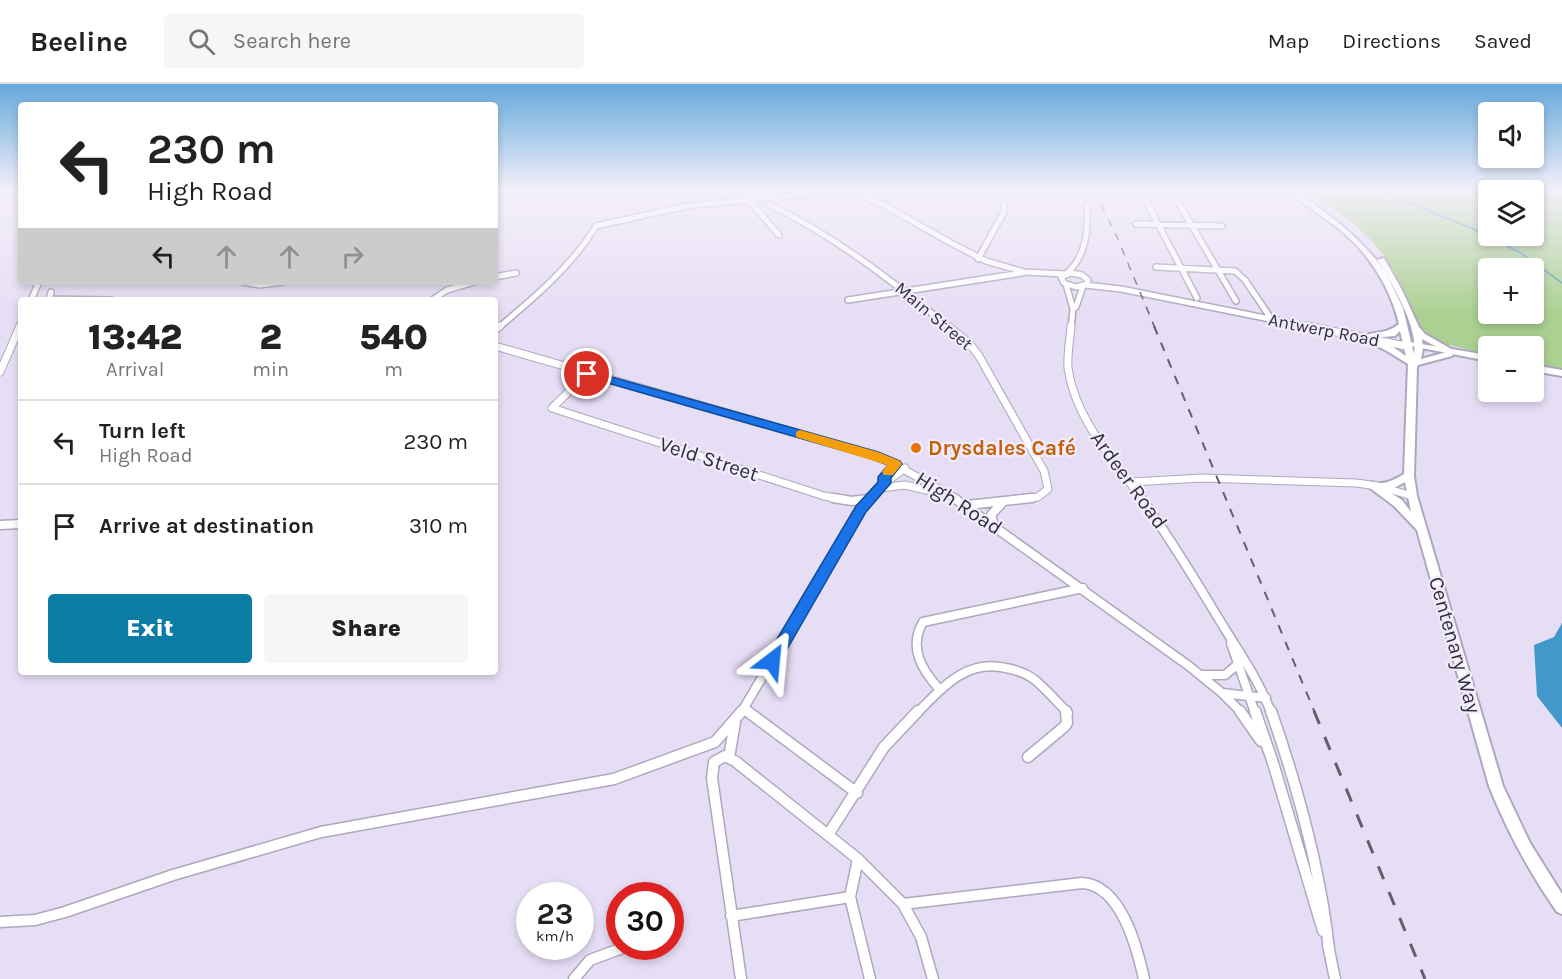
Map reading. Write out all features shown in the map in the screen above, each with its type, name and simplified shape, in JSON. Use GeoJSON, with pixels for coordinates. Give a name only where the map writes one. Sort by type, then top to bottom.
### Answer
{"type":"FeatureCollection","features":[{"type":"Feature","properties":{"kind":"main road","name":"Centenary Way"},"geometry":{"type":"LineString","coordinates":[[1346,232],[1366,251],[1382,273],[1399,308],[1406,344],[1413,364]]}},
{"type":"Feature","properties":{"kind":"main road","name":"Centenary Way"},"geometry":{"type":"LineString","coordinates":[[1356,232],[1376,253],[1391,274],[1414,327],[1419,347],[1413,364],[1409,476],[1412,496],[1496,786],[1505,810],[1533,864],[1562,907]]}},
{"type":"Feature","properties":{"kind":"main road"},"geometry":{"type":"LineString","coordinates":[[1368,337],[1392,334],[1402,326]]}},
{"type":"Feature","properties":{"kind":"main road"},"geometry":{"type":"LineString","coordinates":[[1414,327],[1422,336],[1449,352]]}},
{"type":"Feature","properties":{"kind":"main road"},"geometry":{"type":"LineString","coordinates":[[1368,337],[1413,364],[1449,352]]}},
{"type":"Feature","properties":{"kind":"main road","name":"Antwerp Road"},"geometry":{"type":"LineString","coordinates":[[1406,344],[1478,357]]}},
{"type":"Feature","properties":{"kind":"main road"},"geometry":{"type":"LineString","coordinates":[[1544,370],[1561,373]]}},
{"type":"Feature","properties":{"kind":"main road"},"geometry":{"type":"LineString","coordinates":[[1375,485],[1392,485],[1409,476]]}},
{"type":"Feature","properties":{"kind":"main road"},"geometry":{"type":"LineString","coordinates":[[1375,485],[1398,503],[1422,529]]}},
{"type":"Feature","properties":{"kind":"street"},"geometry":{"type":"LineString","coordinates":[[498,328],[527,304],[568,263],[592,232]]}},
{"type":"Feature","properties":{"kind":"street","name":"Main Street"},"geometry":{"type":"LineString","coordinates":[[820,232],[834,239],[907,293],[969,343],[979,356],[1048,479],[1048,489],[1044,494],[1003,502]]}},
{"type":"Feature","properties":{"kind":"street"},"geometry":{"type":"LineString","coordinates":[[930,232],[990,265],[1042,274],[1066,274],[1085,282]]}},
{"type":"Feature","properties":{"kind":"street"},"geometry":{"type":"LineString","coordinates":[[978,260],[993,232]]}},
{"type":"Feature","properties":{"kind":"street"},"geometry":{"type":"LineString","coordinates":[[1065,283],[1061,277],[1080,257],[1087,232]]}},
{"type":"Feature","properties":{"kind":"street"},"geometry":{"type":"LineString","coordinates":[[1162,232],[1197,298]]}},
{"type":"Feature","properties":{"kind":"street"},"geometry":{"type":"LineString","coordinates":[[1196,232],[1236,301]]}},
{"type":"Feature","properties":{"kind":"street"},"geometry":{"type":"LineString","coordinates":[[1080,257],[1085,282]]}},
{"type":"Feature","properties":{"kind":"street"},"geometry":{"type":"LineString","coordinates":[[990,265],[994,278]]}},
{"type":"Feature","properties":{"kind":"street"},"geometry":{"type":"LineString","coordinates":[[1156,267],[1235,271],[1244,276],[1258,305],[1270,317]]}},
{"type":"Feature","properties":{"kind":"street"},"geometry":{"type":"LineString","coordinates":[[848,300],[907,293],[1029,272]]}},
{"type":"Feature","properties":{"kind":"street"},"geometry":{"type":"LineString","coordinates":[[498,276],[516,273]]}},
{"type":"Feature","properties":{"kind":"street"},"geometry":{"type":"LineString","coordinates":[[1042,274],[1065,283],[1085,282]]}},
{"type":"Feature","properties":{"kind":"street","name":"Antwerp Road"},"geometry":{"type":"LineString","coordinates":[[1085,282],[1406,344]]}},
{"type":"Feature","properties":{"kind":"street","name":"Ardeer Road"},"geometry":{"type":"LineString","coordinates":[[1073,309],[1076,307],[1085,282]]}},
{"type":"Feature","properties":{"kind":"street","name":"Ardeer Road"},"geometry":{"type":"LineString","coordinates":[[1065,283],[1073,309],[1068,364],[1073,392],[1092,430],[1132,482],[1182,557],[1230,638],[1249,665],[1266,698],[1289,762],[1324,902],[1335,979]]}},
{"type":"Feature","properties":{"kind":"street"},"geometry":{"type":"LineString","coordinates":[[436,297],[447,290],[464,285]]}},
{"type":"Feature","properties":{"kind":"street"},"geometry":{"type":"LineString","coordinates":[[50,297],[51,292]]}},
{"type":"Feature","properties":{"kind":"street","name":"Antwerp Road"},"geometry":{"type":"LineString","coordinates":[[1160,297],[1368,337]]}},
{"type":"Feature","properties":{"kind":"street"},"geometry":{"type":"LineString","coordinates":[[1251,313],[1258,305]]}},
{"type":"Feature","properties":{"kind":"street"},"geometry":{"type":"LineString","coordinates":[[0,372],[18,330]]}},
{"type":"Feature","properties":{"kind":"street","name":"High Road"},"geometry":{"type":"LineString","coordinates":[[498,349],[874,455],[905,468],[967,505],[1200,675],[1222,693],[1253,727],[1273,763]]}},
{"type":"Feature","properties":{"kind":"street","name":"Veld Street"},"geometry":{"type":"LineString","coordinates":[[587,374],[552,408],[824,496],[852,501],[868,500]]}},
{"type":"Feature","properties":{"kind":"street"},"geometry":{"type":"LineString","coordinates":[[883,485],[884,477],[896,464]]}},
{"type":"Feature","properties":{"kind":"street"},"geometry":{"type":"LineString","coordinates":[[0,922],[35,920],[65,912],[173,875],[321,832],[614,778],[715,742],[735,722],[744,709],[801,608],[868,500],[905,468]]}},
{"type":"Feature","properties":{"kind":"street"},"geometry":{"type":"LineString","coordinates":[[1132,482],[1202,478],[1375,485],[1412,496]]}},
{"type":"Feature","properties":{"kind":"street"},"geometry":{"type":"LineString","coordinates":[[883,485],[905,485],[947,495]]}},
{"type":"Feature","properties":{"kind":"street"},"geometry":{"type":"LineString","coordinates":[[967,505],[1003,502]]}},
{"type":"Feature","properties":{"kind":"street"},"geometry":{"type":"LineString","coordinates":[[994,525],[991,515],[1003,502]]}},
{"type":"Feature","properties":{"kind":"street"},"geometry":{"type":"LineString","coordinates":[[0,525],[18,524]]}},
{"type":"Feature","properties":{"kind":"street"},"geometry":{"type":"LineString","coordinates":[[940,690],[926,676],[915,651],[916,636],[923,622],[1083,588]]}},
{"type":"Feature","properties":{"kind":"street","name":"Ardeer Road"},"geometry":{"type":"LineString","coordinates":[[1230,638],[1237,665],[1273,763],[1329,949]]}},
{"type":"Feature","properties":{"kind":"street"},"geometry":{"type":"LineString","coordinates":[[828,835],[857,793],[884,747],[940,690],[964,672],[983,665],[1021,671],[1065,708],[1068,718],[1064,727],[1028,757]]}},
{"type":"Feature","properties":{"kind":"street"},"geometry":{"type":"LineString","coordinates":[[1200,675],[1224,676],[1231,673],[1237,665]]}},
{"type":"Feature","properties":{"kind":"street"},"geometry":{"type":"LineString","coordinates":[[1222,693],[1266,698]]}},
{"type":"Feature","properties":{"kind":"street"},"geometry":{"type":"LineString","coordinates":[[744,709],[857,793]]}},
{"type":"Feature","properties":{"kind":"street"},"geometry":{"type":"LineString","coordinates":[[729,758],[735,722]]}},
{"type":"Feature","properties":{"kind":"street"},"geometry":{"type":"LineString","coordinates":[[741,979],[712,778],[714,762],[719,757],[729,758],[828,835],[858,859],[903,904],[921,937],[933,979]]}},
{"type":"Feature","properties":{"kind":"street"},"geometry":{"type":"LineString","coordinates":[[858,859],[850,897],[870,979]]}},
{"type":"Feature","properties":{"kind":"street"},"geometry":{"type":"LineString","coordinates":[[903,904],[1082,883],[1092,884],[1100,887],[1116,906],[1125,922],[1144,979]]}},
{"type":"Feature","properties":{"kind":"street"},"geometry":{"type":"LineString","coordinates":[[731,916],[850,897]]}},
{"type":"Feature","properties":{"kind":"street"},"geometry":{"type":"LineString","coordinates":[[573,979],[587,962],[606,953]]}},
{"type":"Feature","properties":{"kind":"green space"},"geometry":{"type":"Polygon","coordinates":[[[1363,232],[1478,232],[1478,246],[1544,246],[1544,232],[1562,232],[1562,371],[1544,367],[1544,336],[1478,336],[1478,352],[1440,343],[1422,331],[1392,268],[1375,244],[1363,232]]]}},
{"type":"Feature","properties":{"kind":"water"},"geometry":{"type":"Polygon","coordinates":[[[1562,623],[1562,728],[1537,696],[1534,645],[1554,637],[1562,623]]]}},
{"type":"Feature","properties":{"kind":"waterway"},"geometry":{"type":"LineString","coordinates":[[1479,232],[1521,253],[1562,283]]}},
{"type":"Feature","properties":{"kind":"railway"},"geometry":{"type":"LineString","coordinates":[[1114,232],[1155,328]]}},
{"type":"Feature","properties":{"kind":"railway"},"geometry":{"type":"LineString","coordinates":[[1154,326],[1315,713]]}},
{"type":"Feature","properties":{"kind":"railway"},"geometry":{"type":"LineString","coordinates":[[1314,711],[1425,979]]}},
{"type":"Feature","properties":{"kind":"slow traffic"},"geometry":{"type":"LineString","coordinates":[[800,434],[874,455],[896,464],[888,472]]}},
{"type":"Feature","properties":{"kind":"place","name":"Drysdales Café"},"geometry":{"type":"Point","coordinates":[916,448]}},
{"type":"Feature","properties":{"kind":"route"},"geometry":{"type":"LineString","coordinates":[[587,374],[874,455],[896,464],[884,477],[885,483],[861,509],[772,661]]}}]}
